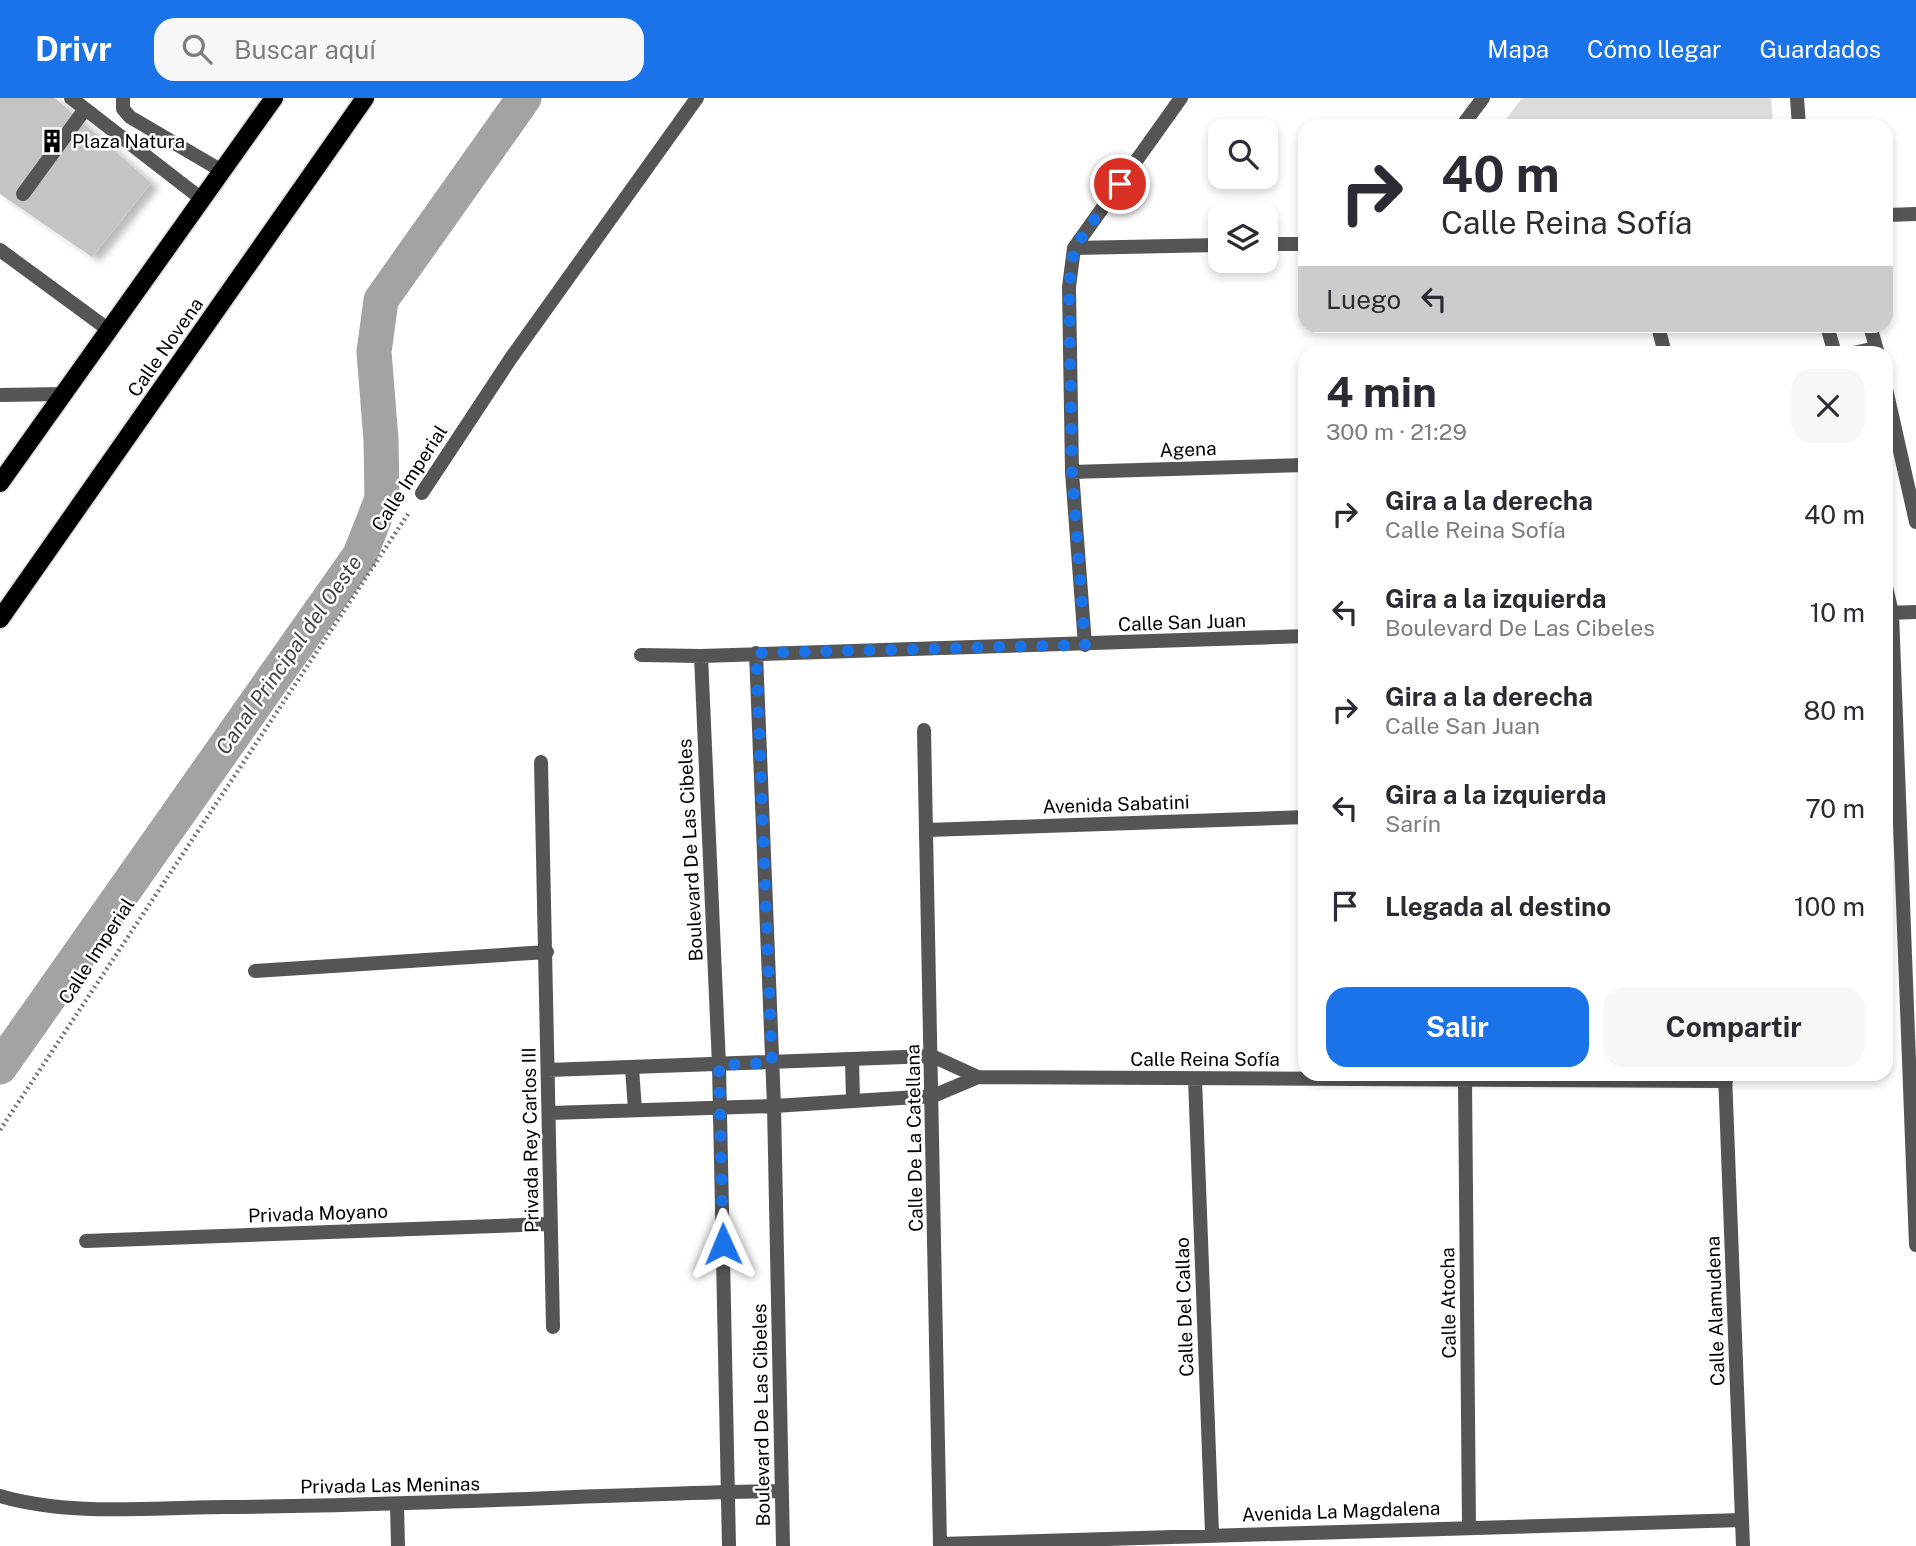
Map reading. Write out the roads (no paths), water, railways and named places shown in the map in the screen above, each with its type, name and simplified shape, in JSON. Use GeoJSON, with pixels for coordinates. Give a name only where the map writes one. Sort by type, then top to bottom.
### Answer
{"type":"FeatureCollection","features":[{"type":"Feature","properties":{"kind":"main road"},"geometry":{"type":"LineString","coordinates":[[0,483],[274,98]]}},
{"type":"Feature","properties":{"kind":"main road","name":"Calle Novena"},"geometry":{"type":"LineString","coordinates":[[0,620],[365,98]]}},
{"type":"Feature","properties":{"kind":"street"},"geometry":{"type":"LineString","coordinates":[[71,98],[203,200]]}},
{"type":"Feature","properties":{"kind":"street"},"geometry":{"type":"LineString","coordinates":[[122,98],[123,109],[130,117],[222,171]]}},
{"type":"Feature","properties":{"kind":"street","name":"Calle Imperial"},"geometry":{"type":"LineString","coordinates":[[422,493],[511,358],[697,98]]}},
{"type":"Feature","properties":{"kind":"street"},"geometry":{"type":"LineString","coordinates":[[1085,645],[1072,472],[1069,287],[1074,248],[1181,98]]}},
{"type":"Feature","properties":{"kind":"street"},"geometry":{"type":"LineString","coordinates":[[1467,119],[1483,98]]}},
{"type":"Feature","properties":{"kind":"street"},"geometry":{"type":"LineString","coordinates":[[1797,98],[1799,119]]}},
{"type":"Feature","properties":{"kind":"street"},"geometry":{"type":"LineString","coordinates":[[23,194],[85,108]]}},
{"type":"Feature","properties":{"kind":"street"},"geometry":{"type":"LineString","coordinates":[[1893,215],[1916,214]]}},
{"type":"Feature","properties":{"kind":"street"},"geometry":{"type":"LineString","coordinates":[[1278,244],[1298,244]]}},
{"type":"Feature","properties":{"kind":"street"},"geometry":{"type":"LineString","coordinates":[[1074,248],[1208,245]]}},
{"type":"Feature","properties":{"kind":"street"},"geometry":{"type":"LineString","coordinates":[[0,250],[109,330]]}},
{"type":"Feature","properties":{"kind":"street"},"geometry":{"type":"LineString","coordinates":[[0,396],[64,394]]}},
{"type":"Feature","properties":{"kind":"street"},"geometry":{"type":"LineString","coordinates":[[1893,420],[1916,522]]}},
{"type":"Feature","properties":{"kind":"street","name":"Agena"},"geometry":{"type":"LineString","coordinates":[[1072,472],[1298,465]]}},
{"type":"Feature","properties":{"kind":"street"},"geometry":{"type":"LineString","coordinates":[[1893,613],[1916,612]]}},
{"type":"Feature","properties":{"kind":"street","name":"Calle San Juan"},"geometry":{"type":"LineString","coordinates":[[641,655],[701,656],[1298,636]]}},
{"type":"Feature","properties":{"kind":"street","name":"Boulevard De Las Cibeles"},"geometry":{"type":"LineString","coordinates":[[756,653],[774,1106],[783,1546]]}},
{"type":"Feature","properties":{"kind":"street","name":"Boulevard De Las Cibeles"},"geometry":{"type":"LineString","coordinates":[[701,656],[719,1065],[729,1546]]}},
{"type":"Feature","properties":{"kind":"street"},"geometry":{"type":"LineString","coordinates":[[1893,706],[1916,1244]]}},
{"type":"Feature","properties":{"kind":"street","name":"Calle De La Catellana"},"geometry":{"type":"LineString","coordinates":[[924,730],[940,1545]]}},
{"type":"Feature","properties":{"kind":"street","name":"Privada Rey Carlos III"},"geometry":{"type":"LineString","coordinates":[[541,762],[553,1327]]}},
{"type":"Feature","properties":{"kind":"street","name":"Avenida Sabatini"},"geometry":{"type":"LineString","coordinates":[[927,830],[1298,817]]}},
{"type":"Feature","properties":{"kind":"street"},"geometry":{"type":"LineString","coordinates":[[255,971],[547,952]]}},
{"type":"Feature","properties":{"kind":"street","name":"Calle Reina Sofía"},"geometry":{"type":"LineString","coordinates":[[548,1070],[932,1056],[978,1077]]}},
{"type":"Feature","properties":{"kind":"street"},"geometry":{"type":"LineString","coordinates":[[852,1059],[853,1100]]}},
{"type":"Feature","properties":{"kind":"street"},"geometry":{"type":"LineString","coordinates":[[632,1068],[635,1110]]}},
{"type":"Feature","properties":{"kind":"street","name":"Calle Reina Sofía"},"geometry":{"type":"LineString","coordinates":[[550,1113],[774,1106],[933,1096],[978,1077],[1298,1079]]}},
{"type":"Feature","properties":{"kind":"street","name":"Calle Del Callao"},"geometry":{"type":"LineString","coordinates":[[1195,1079],[1212,1533]]}},
{"type":"Feature","properties":{"kind":"street","name":"Calle Atocha"},"geometry":{"type":"LineString","coordinates":[[1465,1081],[1469,1527]]}},
{"type":"Feature","properties":{"kind":"street","name":"Calle Alamudena"},"geometry":{"type":"LineString","coordinates":[[1726,1081],[1742,1546]]}},
{"type":"Feature","properties":{"kind":"street","name":"Privada Moyano"},"geometry":{"type":"LineString","coordinates":[[86,1241],[550,1224]]}},
{"type":"Feature","properties":{"kind":"street","name":"Privada Las Meninas"},"geometry":{"type":"LineString","coordinates":[[0,1496],[30,1505],[104,1507],[397,1506],[782,1491]]}},
{"type":"Feature","properties":{"kind":"street"},"geometry":{"type":"LineString","coordinates":[[397,1506],[398,1546]]}},
{"type":"Feature","properties":{"kind":"street","name":"Avenida La Magdalena"},"geometry":{"type":"LineString","coordinates":[[940,1545],[1212,1533],[1742,1520]]}},
{"type":"Feature","properties":{"kind":"waterway","name":"Canal Principal del Oeste"},"geometry":{"type":"LineString","coordinates":[[0,1067],[360,555],[382,499],[381,440],[374,352],[381,300],[524,98]]}},
{"type":"Feature","properties":{"kind":"place","name":"Plaza Natura"},"geometry":{"type":"Point","coordinates":[52,141]}}]}
